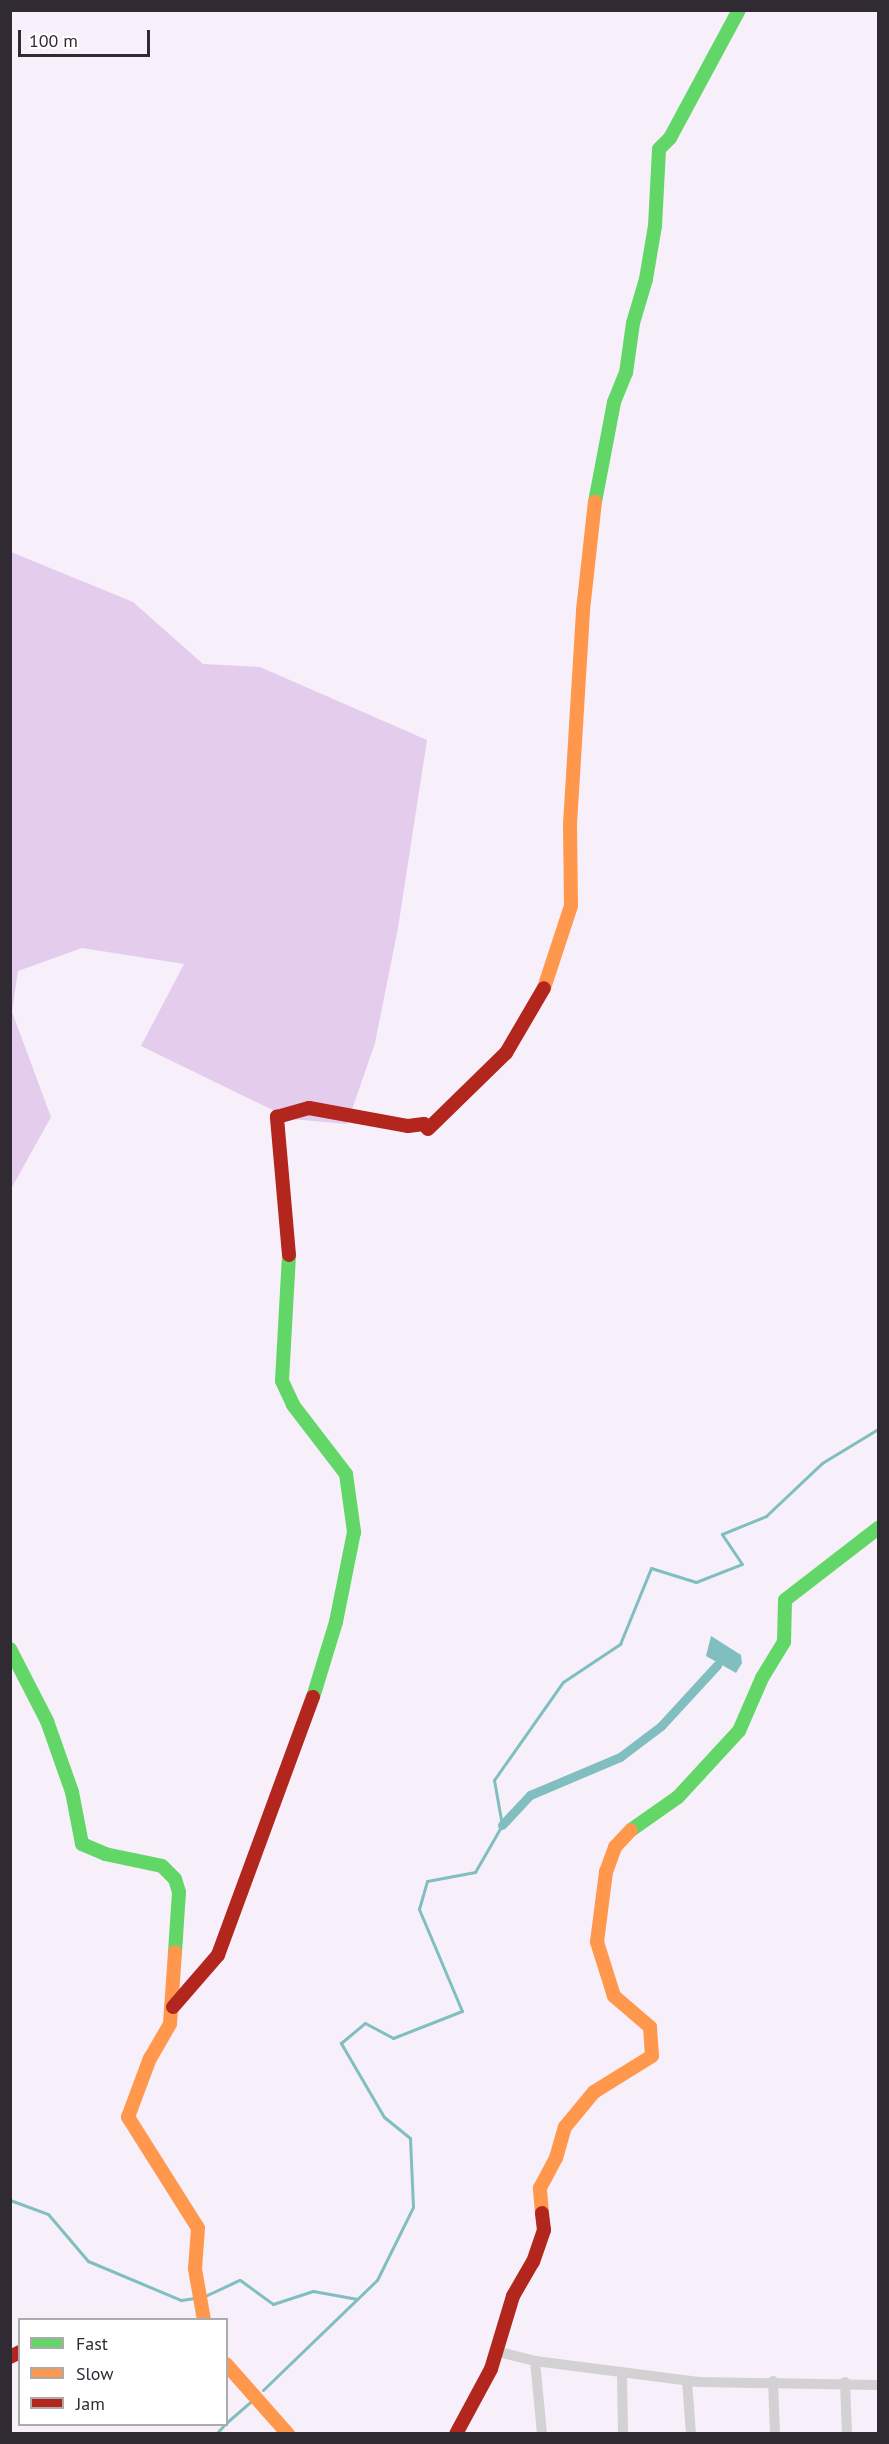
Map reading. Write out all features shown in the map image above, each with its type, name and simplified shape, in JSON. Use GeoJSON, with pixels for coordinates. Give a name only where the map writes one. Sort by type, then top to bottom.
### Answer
{"type":"FeatureCollection","features":[{"type":"Feature","properties":{"kind":"street"},"geometry":{"type":"LineString","coordinates":[[173,2007],[218,1954],[234,1918],[313,1700],[336,1622],[354,1532],[346,1474],[293,1405],[282,1381],[290,1235],[277,1117],[309,1108],[408,1126],[424,1124],[428,1130],[506,1053],[544,989],[571,906],[571,816],[583,610],[600,461],[614,402],[626,373],[633,323],[646,279],[655,226],[659,148],[670,138],[739,10]]}},
{"type":"Feature","properties":{"kind":"street"},"geometry":{"type":"LineString","coordinates":[[456,2433],[491,2369],[513,2296],[533,2262],[544,2230],[540,2188],[556,2158],[565,2127],[594,2092],[652,2056],[650,2027],[614,1996],[597,1942],[606,1872],[615,1847],[633,1828],[678,1797],[739,1731],[762,1678],[784,1642],[782,1606],[786,1600],[879,1528]]}},
{"type":"Feature","properties":{"kind":"street"},"geometry":{"type":"LineString","coordinates":[[10,1650],[47,1720],[72,1792],[82,1844],[105,1854],[162,1866],[175,1879],[179,1892],[173,2007],[170,2024],[150,2058],[128,2117],[192,2213],[198,2228],[195,2269],[204,2318]]}},
{"type":"Feature","properties":{"kind":"street"},"geometry":{"type":"LineString","coordinates":[[495,2351],[535,2361],[687,2381],[773,2380],[879,2385]]}},
{"type":"Feature","properties":{"kind":"street"},"geometry":{"type":"LineString","coordinates":[[535,2361],[542,2433]]}},
{"type":"Feature","properties":{"kind":"street"},"geometry":{"type":"LineString","coordinates":[[228,2366],[288,2433]]}},
{"type":"Feature","properties":{"kind":"street"},"geometry":{"type":"LineString","coordinates":[[622,2374],[623,2433]]}},
{"type":"Feature","properties":{"kind":"street"},"geometry":{"type":"LineString","coordinates":[[773,2380],[775,2433]]}},
{"type":"Feature","properties":{"kind":"street"},"geometry":{"type":"LineString","coordinates":[[687,2381],[691,2433]]}},
{"type":"Feature","properties":{"kind":"street"},"geometry":{"type":"LineString","coordinates":[[845,2382],[847,2433]]}},
{"type":"Feature","properties":{"kind":"shaded area"},"geometry":{"type":"Polygon","coordinates":[[[11,552],[133,602],[203,664],[260,667],[427,740],[398,928],[375,1043],[347,1124],[291,1119],[141,1046],[184,964],[82,948],[18,971],[12,1012],[51,1117],[11,1189],[11,552]]]}},
{"type":"Feature","properties":{"kind":"water"},"geometry":{"type":"Polygon","coordinates":[[[711,1636],[741,1655],[742,1663],[736,1673],[706,1656],[711,1636]]]}},
{"type":"Feature","properties":{"kind":"waterway"},"geometry":{"type":"LineString","coordinates":[[263,2390],[377,2280],[413,2207],[410,2138],[384,2117],[341,2043],[365,2023],[393,2038],[462,2011],[419,1909],[427,1881],[475,1872],[502,1825],[494,1780],[563,1682],[620,1644],[651,1568],[696,1582],[742,1564],[722,1534],[766,1516],[822,1463],[878,1429]]}},
{"type":"Feature","properties":{"kind":"waterway"},"geometry":{"type":"LineString","coordinates":[[502,1825],[530,1795],[620,1757],[661,1726],[717,1665]]}},
{"type":"Feature","properties":{"kind":"waterway"},"geometry":{"type":"LineString","coordinates":[[10,2200],[48,2214],[88,2261],[181,2300],[195,2298]]}},
{"type":"Feature","properties":{"kind":"waterway"},"geometry":{"type":"LineString","coordinates":[[205,2296],[240,2280],[273,2304],[313,2291],[357,2299]]}},
{"type":"Feature","properties":{"kind":"waterway"},"geometry":{"type":"LineString","coordinates":[[228,2421],[252,2400]]}},
{"type":"Feature","properties":{"kind":"waterway"},"geometry":{"type":"LineString","coordinates":[[216,2434],[223,2426]]}},
{"type":"Feature","properties":{"kind":"traffic: fast"},"geometry":{"type":"LineString","coordinates":[[595,502],[614,402],[626,373],[633,323],[646,279],[655,226],[659,149],[670,138],[739,10]]}},
{"type":"Feature","properties":{"kind":"traffic: fast"},"geometry":{"type":"LineString","coordinates":[[289,1255],[282,1381],[293,1405],[346,1474],[354,1532],[336,1622],[313,1697]]}},
{"type":"Feature","properties":{"kind":"traffic: fast"},"geometry":{"type":"LineString","coordinates":[[631,1830],[678,1797],[739,1731],[762,1678],[784,1642],[785,1600],[878,1528]]}},
{"type":"Feature","properties":{"kind":"traffic: fast"},"geometry":{"type":"LineString","coordinates":[[10,1649],[47,1721],[72,1792],[82,1844],[105,1854],[162,1866],[175,1879],[179,1892],[175,1952]]}},
{"type":"Feature","properties":{"kind":"traffic: slow"},"geometry":{"type":"LineString","coordinates":[[544,988],[571,906],[570,824],[583,610],[595,502]]}},
{"type":"Feature","properties":{"kind":"traffic: slow"},"geometry":{"type":"LineString","coordinates":[[542,2213],[540,2188],[556,2158],[565,2127],[594,2092],[652,2056],[650,2027],[614,1996],[597,1942],[606,1872],[615,1847],[631,1830]]}},
{"type":"Feature","properties":{"kind":"traffic: slow"},"geometry":{"type":"LineString","coordinates":[[175,1952],[170,2024],[150,2058],[128,2117],[198,2228],[195,2269],[204,2318]]}},
{"type":"Feature","properties":{"kind":"traffic: slow"},"geometry":{"type":"LineString","coordinates":[[228,2366],[288,2434]]}},
{"type":"Feature","properties":{"kind":"traffic: jam"},"geometry":{"type":"LineString","coordinates":[[289,1255],[277,1117],[309,1108],[408,1126],[424,1124],[428,1129],[506,1053],[544,988]]}},
{"type":"Feature","properties":{"kind":"traffic: jam"},"geometry":{"type":"LineString","coordinates":[[173,2007],[218,1955],[313,1697]]}},
{"type":"Feature","properties":{"kind":"traffic: jam"},"geometry":{"type":"LineString","coordinates":[[456,2434],[491,2369],[513,2296],[533,2262],[544,2230],[542,2213]]}},
{"type":"Feature","properties":{"kind":"traffic: jam"},"geometry":{"type":"LineString","coordinates":[[10,2357],[18,2353]]}}]}
